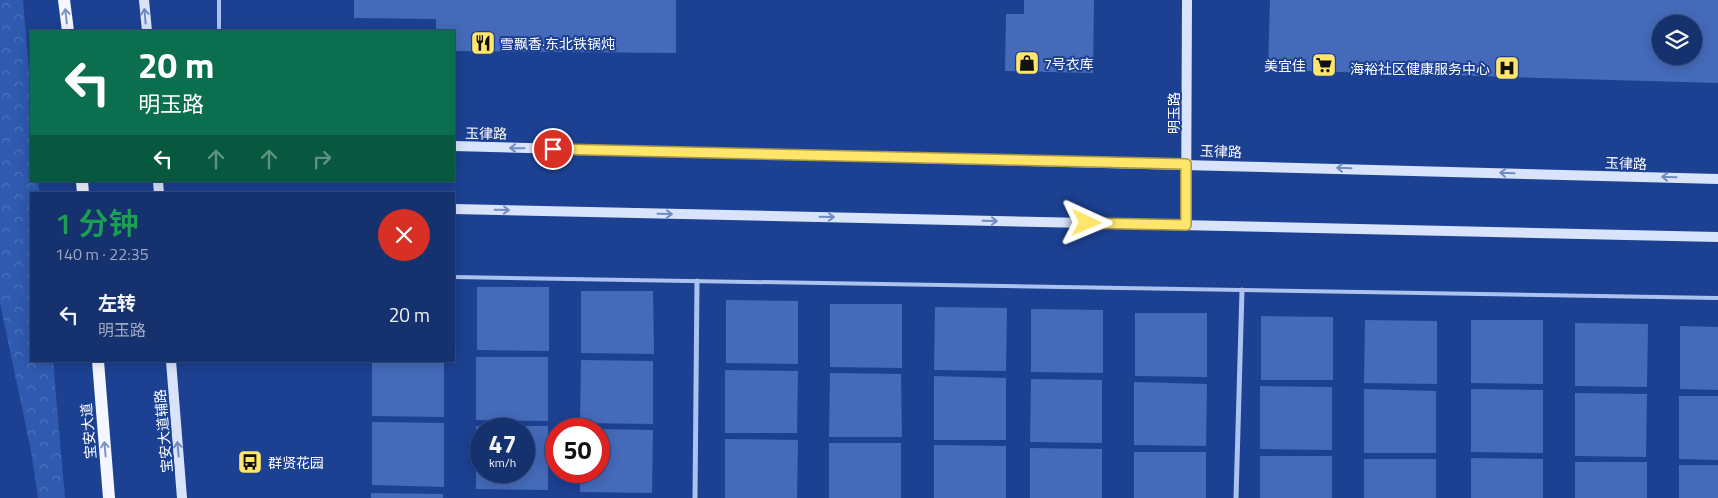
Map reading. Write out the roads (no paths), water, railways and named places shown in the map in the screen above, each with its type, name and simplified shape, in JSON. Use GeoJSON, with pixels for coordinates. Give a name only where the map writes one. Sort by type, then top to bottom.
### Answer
{"type":"FeatureCollection","features":[{"type":"Feature","properties":{"kind":"main road"},"geometry":{"type":"LineString","coordinates":[[64,0],[68,30]]}},
{"type":"Feature","properties":{"kind":"main road"},"geometry":{"type":"LineString","coordinates":[[144,0],[147,30]]}},
{"type":"Feature","properties":{"kind":"main road","name":"明玉路"},"geometry":{"type":"LineString","coordinates":[[1186,225],[1187,0]]}},
{"type":"Feature","properties":{"kind":"main road","name":"玉律路"},"geometry":{"type":"LineString","coordinates":[[455,146],[1718,179]]}},
{"type":"Feature","properties":{"kind":"main road"},"geometry":{"type":"LineString","coordinates":[[455,209],[1718,237]]}},
{"type":"Feature","properties":{"kind":"main road","name":"宝安大道"},"geometry":{"type":"LineString","coordinates":[[98,362],[109,498]]}},
{"type":"Feature","properties":{"kind":"main road","name":"宝安大道辅路"},"geometry":{"type":"LineString","coordinates":[[171,362],[182,498]]}},
{"type":"Feature","properties":{"kind":"street"},"geometry":{"type":"LineString","coordinates":[[695,498],[697,281]]}},
{"type":"Feature","properties":{"kind":"street"},"geometry":{"type":"LineString","coordinates":[[1236,498],[1242,290]]}},
{"type":"Feature","properties":{"kind":"lane"},"geometry":{"type":"LineString","coordinates":[[219,0],[219,30]]}},
{"type":"Feature","properties":{"kind":"lane"},"geometry":{"type":"LineString","coordinates":[[455,277],[1718,298]]}},
{"type":"Feature","properties":{"kind":"place","name":"雪飘香·东北铁锅炖"},"geometry":{"type":"Point","coordinates":[483,43]}},
{"type":"Feature","properties":{"kind":"place","name":"7号衣库"},"geometry":{"type":"Point","coordinates":[1027,63]}},
{"type":"Feature","properties":{"kind":"place","name":"美宜佳"},"geometry":{"type":"Point","coordinates":[1324,65]}},
{"type":"Feature","properties":{"kind":"place","name":"海裕社区健康服务中心"},"geometry":{"type":"Point","coordinates":[1507,68]}},
{"type":"Feature","properties":{"kind":"place","name":"群贤花园"},"geometry":{"type":"Point","coordinates":[250,462]}}]}
